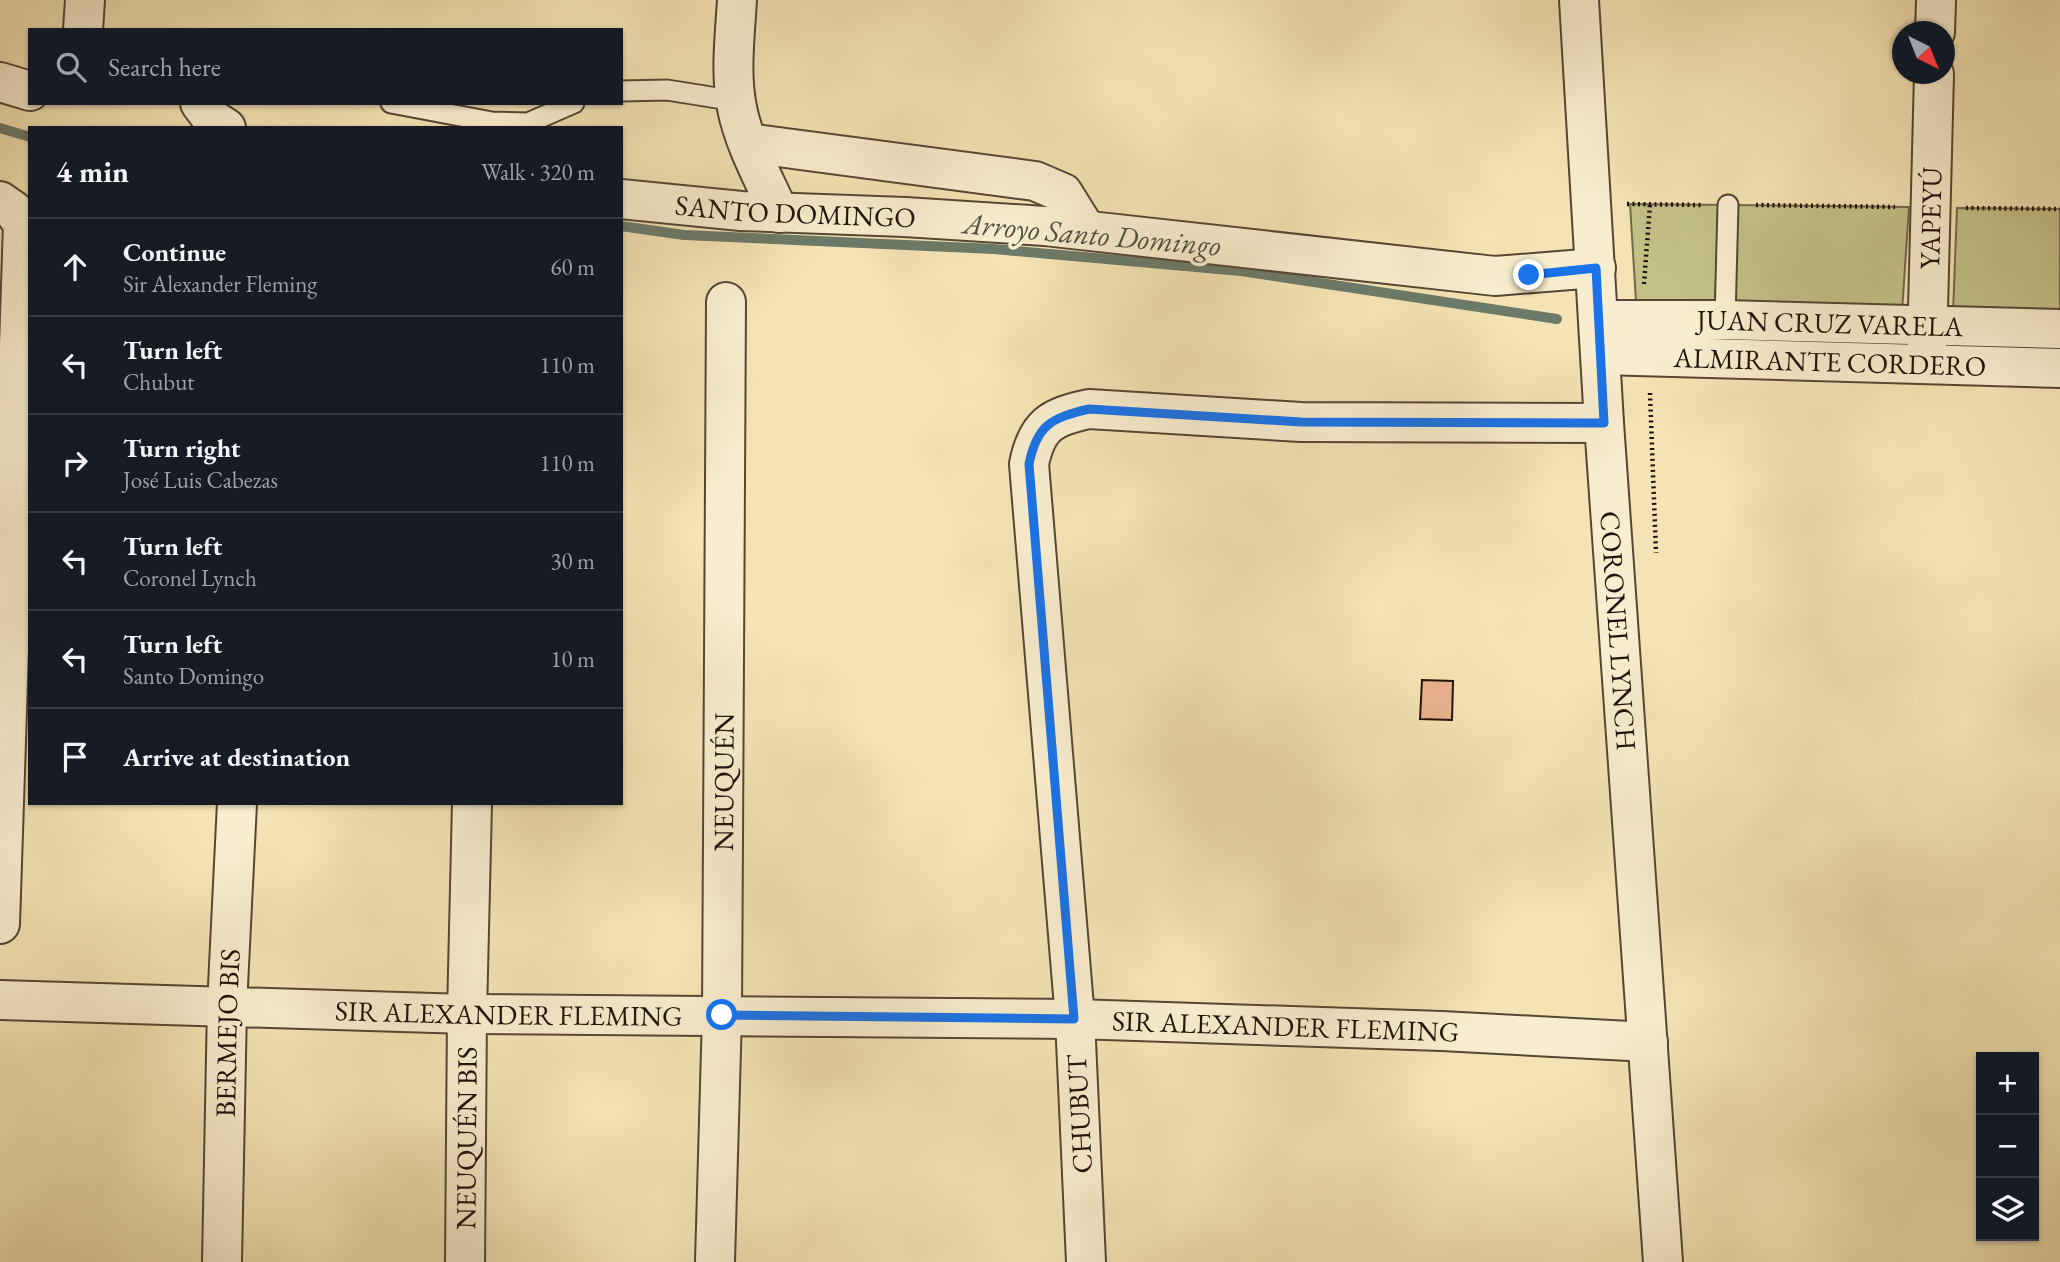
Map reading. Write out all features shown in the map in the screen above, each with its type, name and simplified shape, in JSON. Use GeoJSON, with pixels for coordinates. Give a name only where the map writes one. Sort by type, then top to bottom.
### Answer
{"type":"FeatureCollection","features":[{"type":"Feature","properties":{"kind":"street"},"geometry":{"type":"LineString","coordinates":[[83,28],[85,0]]}},
{"type":"Feature","properties":{"kind":"street"},"geometry":{"type":"LineString","coordinates":[[737,0],[733,72],[736,101],[748,143],[779,213]]}},
{"type":"Feature","properties":{"kind":"street","name":"CORONEL LYNCH"},"geometry":{"type":"LineString","coordinates":[[1579,0],[1604,423],[1663,1262]]}},
{"type":"Feature","properties":{"kind":"street"},"geometry":{"type":"LineString","coordinates":[[1935,21],[1936,0]]}},
{"type":"Feature","properties":{"kind":"street"},"geometry":{"type":"LineString","coordinates":[[0,82],[28,90]]}},
{"type":"Feature","properties":{"kind":"street","name":"YAPEYÚ"},"geometry":{"type":"LineString","coordinates":[[1926,365],[1934,84]]}},
{"type":"Feature","properties":{"kind":"street"},"geometry":{"type":"LineString","coordinates":[[201,105],[212,120],[222,126]]}},
{"type":"Feature","properties":{"kind":"street"},"geometry":{"type":"LineString","coordinates":[[748,143],[1035,181],[1063,193],[1086,230]]}},
{"type":"Feature","properties":{"kind":"street","name":"SANTO DOMINGO"},"geometry":{"type":"LineString","coordinates":[[623,200],[741,211],[905,217],[1086,230],[1495,276],[1596,268]]}},
{"type":"Feature","properties":{"kind":"street"},"geometry":{"type":"LineString","coordinates":[[0,201],[13,210],[23,224],[0,924]]}},
{"type":"Feature","properties":{"kind":"street","name":"NEUQUÉN"},"geometry":{"type":"LineString","coordinates":[[715,1262],[722,1015],[726,302]]}},
{"type":"Feature","properties":{"kind":"street","name":"JUAN CRUZ VARELA"},"geometry":{"type":"LineString","coordinates":[[1600,337],[1725,320],[2060,330]]}},
{"type":"Feature","properties":{"kind":"street","name":"ALMIRANTE CORDERO"},"geometry":{"type":"LineString","coordinates":[[1600,337],[1926,365],[2060,368]]}},
{"type":"Feature","properties":{"kind":"street","name":"CHUBUT"},"geometry":{"type":"LineString","coordinates":[[1086,1262],[1074,1019],[1029,464],[1034,443],[1046,425],[1089,409],[1301,422],[1604,423]]}},
{"type":"Feature","properties":{"kind":"street","name":"BERMEJO BIS"},"geometry":{"type":"LineString","coordinates":[[222,1262],[227,1006],[237,805]]}},
{"type":"Feature","properties":{"kind":"street","name":"NEUQUÉN BIS"},"geometry":{"type":"LineString","coordinates":[[465,1262],[472,805]]}},
{"type":"Feature","properties":{"kind":"street","name":"SIR ALEXANDER FLEMING"},"geometry":{"type":"LineString","coordinates":[[0,1000],[467,1014],[1074,1019],[1442,1031],[1648,1042]]}},
{"type":"Feature","properties":{"kind":"lane"},"geometry":{"type":"LineString","coordinates":[[623,91],[667,90],[736,101]]}},
{"type":"Feature","properties":{"kind":"lane"},"geometry":{"type":"LineString","coordinates":[[402,105],[492,122],[528,123],[569,105]]}},
{"type":"Feature","properties":{"kind":"lane"},"geometry":{"type":"LineString","coordinates":[[1725,320],[1728,205]]}},
{"type":"Feature","properties":{"kind":"path"},"geometry":{"type":"LineString","coordinates":[[1593,203],[2060,209]]}},
{"type":"Feature","properties":{"kind":"shaded area"},"geometry":{"type":"Polygon","coordinates":[[[1630,204],[1909,207],[1902,312],[1636,301],[1630,204]]]}},
{"type":"Feature","properties":{"kind":"shaded area"},"geometry":{"type":"Polygon","coordinates":[[[1957,208],[2060,209],[2060,317],[1953,313],[1957,208]]]}},
{"type":"Feature","properties":{"kind":"building"},"geometry":{"type":"Polygon","coordinates":[[[1422,680],[1453,681],[1452,720],[1420,719],[1422,680]]]}},
{"type":"Feature","properties":{"kind":"waterway","name":"Arroyo Santo Domingo"},"geometry":{"type":"LineString","coordinates":[[0,128],[28,136]]}},
{"type":"Feature","properties":{"kind":"waterway","name":"Arroyo Santo Domingo"},"geometry":{"type":"LineString","coordinates":[[623,226],[684,235],[994,249],[1241,271],[1557,319]]}},
{"type":"Feature","properties":{"kind":"route"},"geometry":{"type":"LineString","coordinates":[[722,1015],[1074,1019],[1029,464],[1034,443],[1046,425],[1089,409],[1301,422],[1604,423],[1596,268],[1529,275]]}}]}
